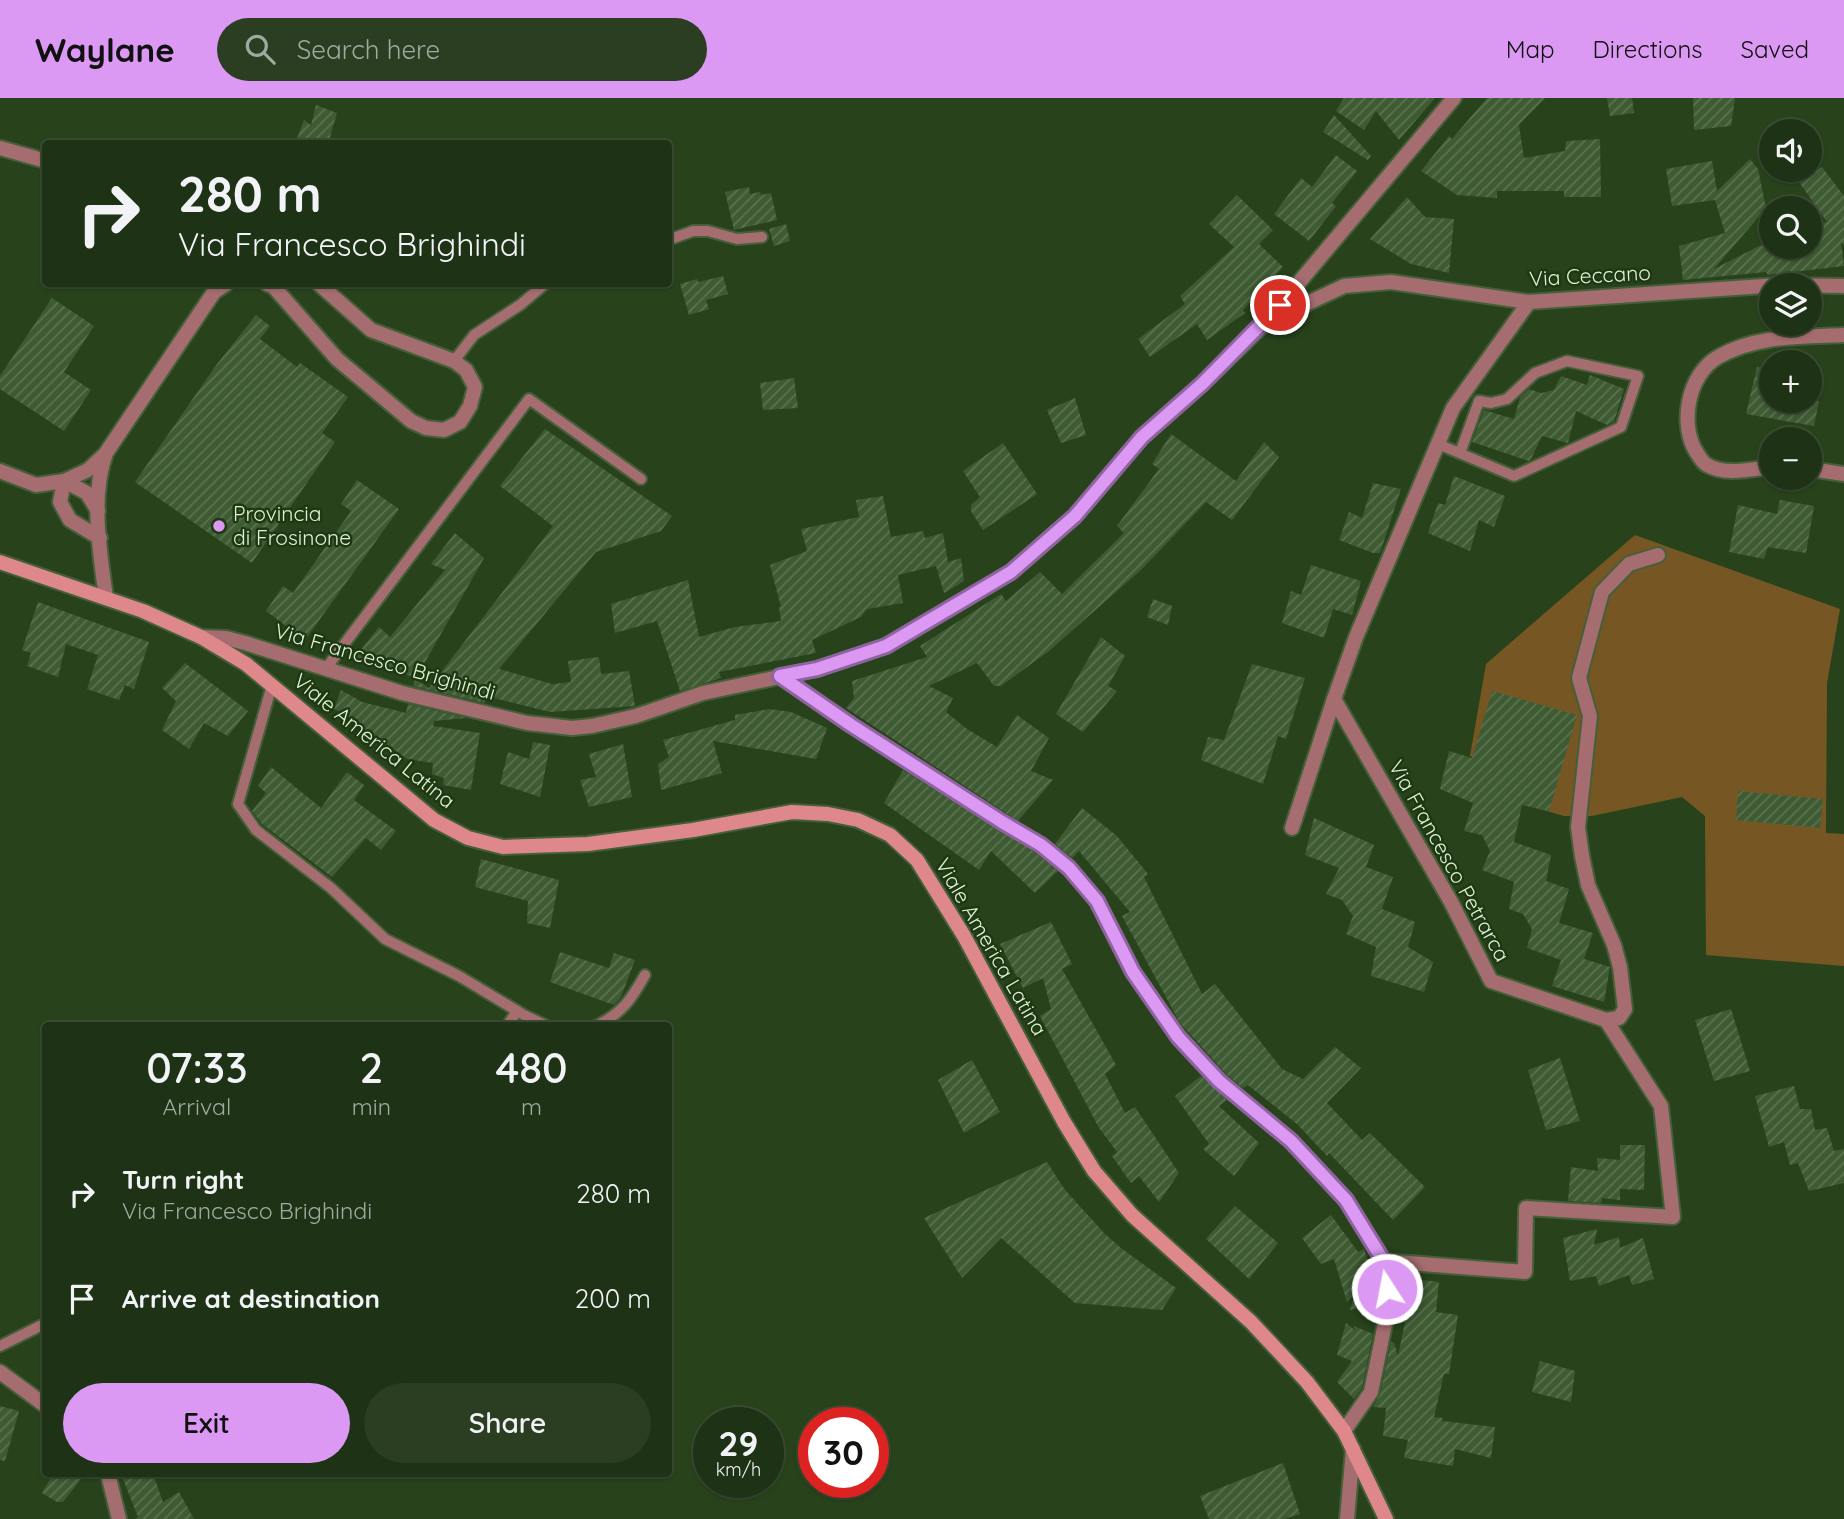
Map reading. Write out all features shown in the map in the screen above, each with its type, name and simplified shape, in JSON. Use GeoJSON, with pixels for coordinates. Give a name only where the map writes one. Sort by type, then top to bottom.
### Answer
{"type":"FeatureCollection","features":[{"type":"Feature","properties":{"kind":"main road","name":"Viale America Latina"},"geometry":{"type":"LineString","coordinates":[[0,562],[144,611],[201,637],[246,664],[434,820],[468,838],[503,847],[588,844],[693,830],[792,812],[828,814],[858,820],[890,835],[917,860],[964,936],[1064,1122],[1094,1171],[1132,1215],[1251,1322],[1307,1382],[1343,1431],[1386,1519]]}},
{"type":"Feature","properties":{"kind":"street","name":"Via Francesco Brighindi"},"geometry":{"type":"LineString","coordinates":[[201,637],[226,638],[327,667],[401,693],[527,723],[572,728],[636,716],[703,693],[817,669],[886,646],[1011,572],[1075,516],[1142,437],[1264,324],[1454,98]]}},
{"type":"Feature","properties":{"kind":"street"},"geometry":{"type":"LineString","coordinates":[[0,148],[42,160]]}},
{"type":"Feature","properties":{"kind":"street","name":"Via Ceccano"},"geometry":{"type":"LineString","coordinates":[[1264,324],[1344,286],[1391,282],[1529,302],[1779,285],[1844,286]]}},
{"type":"Feature","properties":{"kind":"street"},"geometry":{"type":"LineString","coordinates":[[0,471],[36,485],[64,481],[88,471],[106,453],[214,292],[222,287]]}},
{"type":"Feature","properties":{"kind":"street"},"geometry":{"type":"LineString","coordinates":[[274,287],[337,359],[411,421],[426,428],[444,430],[460,422],[470,406],[475,387],[466,370],[454,361],[371,330],[322,287]]}},
{"type":"Feature","properties":{"kind":"street"},"geometry":{"type":"LineString","coordinates":[[1292,828],[1356,637],[1453,408],[1529,302]]}},
{"type":"Feature","properties":{"kind":"street"},"geometry":{"type":"LineString","coordinates":[[1759,468],[1726,471],[1705,465],[1690,442],[1686,423],[1690,398],[1699,376],[1715,359],[1740,347],[1772,338],[1844,335]]}},
{"type":"Feature","properties":{"kind":"street"},"geometry":{"type":"LineString","coordinates":[[106,453],[99,472],[98,511],[106,598]]}},
{"type":"Feature","properties":{"kind":"street"},"geometry":{"type":"LineString","coordinates":[[1822,471],[1844,474]]}},
{"type":"Feature","properties":{"kind":"street"},"geometry":{"type":"LineString","coordinates":[[64,481],[87,493],[98,511]]}},
{"type":"Feature","properties":{"kind":"street"},"geometry":{"type":"LineString","coordinates":[[64,481],[60,502],[70,520],[100,538]]}},
{"type":"Feature","properties":{"kind":"street"},"geometry":{"type":"LineString","coordinates":[[1383,1261],[1525,1272],[1526,1208],[1673,1217],[1661,1106],[1606,1020],[1619,1018],[1625,1009],[1624,993],[1614,945],[1588,885],[1578,827],[1590,716],[1579,678],[1602,592],[1629,565],[1658,555]]}},
{"type":"Feature","properties":{"kind":"street"},"geometry":{"type":"LineString","coordinates":[[780,676],[897,755],[1041,845],[1069,868],[1097,901],[1133,972],[1178,1037],[1219,1081],[1291,1141],[1346,1200],[1386,1265],[1387,1314],[1371,1392],[1343,1431]]}},
{"type":"Feature","properties":{"kind":"street","name":"Via Francesco Petrarca"},"geometry":{"type":"LineString","coordinates":[[1334,699],[1451,902],[1491,981],[1606,1020]]}},
{"type":"Feature","properties":{"kind":"street"},"geometry":{"type":"LineString","coordinates":[[0,1372],[42,1403]]}},
{"type":"Feature","properties":{"kind":"street"},"geometry":{"type":"LineString","coordinates":[[1347,1519],[1353,1449]]}},
{"type":"Feature","properties":{"kind":"street"},"geometry":{"type":"LineString","coordinates":[[109,1477],[119,1519]]}},
{"type":"Feature","properties":{"kind":"lane"},"geometry":{"type":"LineString","coordinates":[[672,239],[693,231],[708,231],[737,239],[762,237]]}},
{"type":"Feature","properties":{"kind":"lane"},"geometry":{"type":"LineString","coordinates":[[454,361],[474,335],[520,305],[541,287]]}},
{"type":"Feature","properties":{"kind":"lane"},"geometry":{"type":"LineString","coordinates":[[1438,444],[1514,476],[1622,427],[1638,376],[1567,361],[1535,373],[1507,398],[1491,403],[1479,401],[1460,453]]}},
{"type":"Feature","properties":{"kind":"lane"},"geometry":{"type":"LineString","coordinates":[[327,667],[529,399],[642,479]]}},
{"type":"Feature","properties":{"kind":"lane"},"geometry":{"type":"LineString","coordinates":[[272,685],[238,804],[256,830],[331,888],[385,939],[459,976],[539,1022]]}},
{"type":"Feature","properties":{"kind":"lane"},"geometry":{"type":"LineString","coordinates":[[604,1022],[616,1016],[633,997],[645,975]]}},
{"type":"Feature","properties":{"kind":"lane"},"geometry":{"type":"LineString","coordinates":[[510,1022],[517,1011]]}},
{"type":"Feature","properties":{"kind":"lane"},"geometry":{"type":"LineString","coordinates":[[0,1346],[42,1325]]}},
{"type":"Feature","properties":{"kind":"shaded area"},"geometry":{"type":"Polygon","coordinates":[[[1635,535],[1840,609],[1827,683],[1826,833],[1844,834],[1844,966],[1706,955],[1705,816],[1682,797],[1592,816],[1564,816],[1501,798],[1507,770],[1470,756],[1486,664],[1635,535]]]}},
{"type":"Feature","properties":{"kind":"building"},"geometry":{"type":"Polygon","coordinates":[[[1344,98],[1435,98],[1399,140],[1376,111],[1364,130],[1336,111],[1344,98]]]}},
{"type":"Feature","properties":{"kind":"building"},"geometry":{"type":"Polygon","coordinates":[[[1487,98],[1545,98],[1519,125],[1524,158],[1565,151],[1566,141],[1600,139],[1601,197],[1564,197],[1564,191],[1497,191],[1497,198],[1457,195],[1421,171],[1449,136],[1452,139],[1487,98]]]}},
{"type":"Feature","properties":{"kind":"building"},"geometry":{"type":"Polygon","coordinates":[[[1607,98],[1632,98],[1634,113],[1610,116],[1607,98]]]}},
{"type":"Feature","properties":{"kind":"building"},"geometry":{"type":"Polygon","coordinates":[[[1693,98],[1735,98],[1731,126],[1694,130],[1693,98]]]}},
{"type":"Feature","properties":{"kind":"building"},"geometry":{"type":"Polygon","coordinates":[[[316,105],[337,113],[330,137],[334,140],[296,140],[304,120],[311,125],[316,105]]]}},
{"type":"Feature","properties":{"kind":"building"},"geometry":{"type":"Polygon","coordinates":[[[1334,115],[1371,156],[1368,160],[1323,132],[1334,115]]]}},
{"type":"Feature","properties":{"kind":"building"},"geometry":{"type":"Polygon","coordinates":[[[1336,155],[1357,171],[1332,203],[1336,206],[1309,241],[1274,214],[1301,178],[1312,187],[1336,155]]]}},
{"type":"Feature","properties":{"kind":"building"},"geometry":{"type":"Polygon","coordinates":[[[1750,159],[1758,169],[1764,196],[1759,196],[1759,216],[1714,269],[1759,246],[1759,259],[1822,259],[1822,223],[1827,222],[1822,215],[1822,196],[1809,196],[1799,182],[1822,182],[1822,167],[1844,196],[1844,246],[1841,242],[1844,266],[1683,280],[1679,246],[1725,233],[1715,200],[1672,206],[1666,169],[1712,161],[1717,191],[1750,159]]]}},
{"type":"Feature","properties":{"kind":"building"},"geometry":{"type":"Polygon","coordinates":[[[749,187],[750,194],[771,193],[777,220],[734,230],[725,192],[749,187]]]}},
{"type":"Feature","properties":{"kind":"building"},"geometry":{"type":"Polygon","coordinates":[[[1237,195],[1273,230],[1259,244],[1283,267],[1243,310],[1245,313],[1207,340],[1197,324],[1150,357],[1138,339],[1185,304],[1180,296],[1234,247],[1209,224],[1237,195]]]}},
{"type":"Feature","properties":{"kind":"building"},"geometry":{"type":"Polygon","coordinates":[[[1407,197],[1425,217],[1454,219],[1449,273],[1411,264],[1370,239],[1407,197]]]}},
{"type":"Feature","properties":{"kind":"building"},"geometry":{"type":"Polygon","coordinates":[[[786,224],[790,241],[774,246],[769,229],[786,224]]]}},
{"type":"Feature","properties":{"kind":"building"},"geometry":{"type":"Polygon","coordinates":[[[723,276],[728,294],[706,300],[709,309],[689,315],[680,284],[723,276]]]}},
{"type":"Feature","properties":{"kind":"building"},"geometry":{"type":"Polygon","coordinates":[[[52,298],[94,326],[64,372],[91,390],[64,431],[0,389],[0,376],[52,298]]]}},
{"type":"Feature","properties":{"kind":"building"},"geometry":{"type":"Polygon","coordinates":[[[256,315],[270,326],[260,339],[297,367],[300,363],[348,397],[322,433],[335,442],[252,563],[135,482],[217,364],[256,315]]]}},
{"type":"Feature","properties":{"kind":"building"},"geometry":{"type":"Polygon","coordinates":[[[1757,367],[1759,413],[1817,413],[1814,426],[1746,414],[1757,367]]]}},
{"type":"Feature","properties":{"kind":"building"},"geometry":{"type":"Polygon","coordinates":[[[1590,375],[1624,389],[1614,422],[1607,425],[1576,411],[1568,443],[1542,436],[1529,461],[1472,442],[1484,410],[1514,419],[1520,397],[1529,389],[1541,393],[1554,390],[1561,376],[1587,385],[1590,375]]]}},
{"type":"Feature","properties":{"kind":"building"},"geometry":{"type":"Polygon","coordinates":[[[794,378],[798,408],[763,410],[760,383],[794,378]]]}},
{"type":"Feature","properties":{"kind":"building"},"geometry":{"type":"Polygon","coordinates":[[[1075,398],[1086,435],[1061,443],[1047,410],[1075,398]]]}},
{"type":"Feature","properties":{"kind":"building"},"geometry":{"type":"Polygon","coordinates":[[[545,429],[672,516],[661,531],[596,552],[499,669],[552,684],[571,682],[568,661],[599,657],[601,674],[629,671],[635,706],[550,712],[486,696],[485,703],[413,686],[415,679],[429,688],[553,526],[500,486],[545,429]]]}},
{"type":"Feature","properties":{"kind":"building"},"geometry":{"type":"Polygon","coordinates":[[[1171,434],[1236,481],[1264,442],[1279,457],[1232,520],[1206,502],[1142,569],[1049,651],[1001,686],[994,686],[977,663],[929,686],[953,698],[946,712],[967,729],[997,747],[1017,715],[1049,738],[1031,771],[1053,780],[1018,821],[846,708],[854,698],[852,681],[927,657],[920,646],[1001,594],[1006,601],[1040,572],[1062,594],[1124,533],[1117,526],[1159,469],[1152,464],[1171,434]]]}},
{"type":"Feature","properties":{"kind":"building"},"geometry":{"type":"Polygon","coordinates":[[[1003,443],[1037,494],[983,530],[971,511],[971,505],[980,497],[963,471],[1003,443]]]}},
{"type":"Feature","properties":{"kind":"building"},"geometry":{"type":"Polygon","coordinates":[[[1454,476],[1505,496],[1494,527],[1479,520],[1470,551],[1428,533],[1438,503],[1445,505],[1454,476]]]}},
{"type":"Feature","properties":{"kind":"building"},"geometry":{"type":"Polygon","coordinates":[[[357,480],[399,509],[305,640],[266,611],[283,586],[293,593],[351,511],[341,504],[357,480]]]}},
{"type":"Feature","properties":{"kind":"building"},"geometry":{"type":"Polygon","coordinates":[[[1373,483],[1401,489],[1380,553],[1373,553],[1339,540],[1349,512],[1362,518],[1373,483]]]}},
{"type":"Feature","properties":{"kind":"building"},"geometry":{"type":"Polygon","coordinates":[[[883,496],[891,537],[923,531],[925,538],[943,533],[948,562],[961,558],[964,581],[944,593],[936,566],[898,575],[903,603],[867,609],[861,617],[812,640],[816,653],[719,672],[721,678],[680,691],[657,621],[615,633],[611,604],[688,580],[699,637],[735,627],[781,621],[781,607],[770,565],[807,551],[801,529],[859,517],[856,500],[883,496]]]}},
{"type":"Feature","properties":{"kind":"building"},"geometry":{"type":"Polygon","coordinates":[[[1780,500],[1814,506],[1806,553],[1768,547],[1764,559],[1729,552],[1738,505],[1777,514],[1780,500]]]}},
{"type":"Feature","properties":{"kind":"building"},"geometry":{"type":"Polygon","coordinates":[[[455,533],[484,558],[416,678],[355,657],[379,627],[390,637],[445,570],[431,564],[455,533]]]}},
{"type":"Feature","properties":{"kind":"building"},"geometry":{"type":"Polygon","coordinates":[[[1311,565],[1361,581],[1352,615],[1333,609],[1324,638],[1282,623],[1291,591],[1301,595],[1311,565]]]}},
{"type":"Feature","properties":{"kind":"building"},"geometry":{"type":"Polygon","coordinates":[[[1153,599],[1172,606],[1168,625],[1147,617],[1153,599]]]}},
{"type":"Feature","properties":{"kind":"building"},"geometry":{"type":"Polygon","coordinates":[[[38,602],[149,642],[134,689],[125,685],[119,700],[87,689],[98,655],[66,644],[58,677],[27,666],[31,653],[22,650],[38,602]]]}},
{"type":"Feature","properties":{"kind":"building"},"geometry":{"type":"Polygon","coordinates":[[[1101,637],[1125,656],[1108,686],[1117,691],[1083,732],[1056,714],[1101,637]]]}},
{"type":"Feature","properties":{"kind":"building"},"geometry":{"type":"Polygon","coordinates":[[[185,663],[248,711],[228,736],[204,723],[189,749],[162,730],[176,701],[162,688],[185,663]]]}},
{"type":"Feature","properties":{"kind":"building"},"geometry":{"type":"Polygon","coordinates":[[[1252,664],[1305,678],[1286,739],[1278,736],[1263,784],[1201,760],[1208,737],[1224,740],[1252,664]]]}},
{"type":"Feature","properties":{"kind":"building"},"geometry":{"type":"Polygon","coordinates":[[[341,690],[362,702],[406,713],[408,704],[466,718],[434,721],[433,726],[480,733],[471,790],[443,785],[444,778],[432,774],[433,763],[407,759],[392,748],[364,738],[357,721],[334,709],[341,690]]]}},
{"type":"Feature","properties":{"kind":"building"},"geometry":{"type":"Polygon","coordinates":[[[1492,691],[1577,715],[1549,811],[1522,805],[1514,842],[1551,855],[1546,881],[1569,889],[1559,923],[1593,933],[1584,959],[1610,967],[1604,1002],[1552,986],[1561,960],[1527,948],[1532,929],[1523,914],[1509,909],[1514,882],[1482,870],[1490,851],[1482,835],[1464,831],[1473,803],[1440,789],[1449,751],[1472,758],[1492,691]]]}},
{"type":"Feature","properties":{"kind":"building"},"geometry":{"type":"Polygon","coordinates":[[[769,709],[791,712],[827,728],[816,759],[713,741],[722,773],[661,790],[658,764],[669,757],[663,740],[735,720],[735,715],[769,709]]]}},
{"type":"Feature","properties":{"kind":"building"},"geometry":{"type":"Polygon","coordinates":[[[533,742],[550,745],[540,797],[500,784],[508,752],[529,759],[533,742]]]}},
{"type":"Feature","properties":{"kind":"building"},"geometry":{"type":"Polygon","coordinates":[[[623,744],[632,797],[589,807],[580,780],[596,777],[589,754],[623,744]]]}},
{"type":"Feature","properties":{"kind":"building"},"geometry":{"type":"Polygon","coordinates":[[[271,767],[321,808],[347,772],[364,785],[354,800],[396,831],[381,850],[366,838],[332,877],[262,824],[252,811],[266,793],[258,786],[271,767]]]}},
{"type":"Feature","properties":{"kind":"building"},"geometry":{"type":"Polygon","coordinates":[[[903,770],[1036,853],[1058,871],[1035,893],[991,851],[979,870],[884,803],[903,770]]]}},
{"type":"Feature","properties":{"kind":"building"},"geometry":{"type":"Polygon","coordinates":[[[1738,791],[1823,799],[1820,828],[1736,820],[1738,791]]]}},
{"type":"Feature","properties":{"kind":"building"},"geometry":{"type":"Polygon","coordinates":[[[1082,808],[1117,836],[1148,874],[1144,877],[1202,994],[1215,984],[1282,1069],[1303,1079],[1335,1047],[1361,1068],[1327,1103],[1362,1140],[1370,1133],[1425,1187],[1393,1220],[1329,1153],[1327,1156],[1298,1125],[1248,1085],[1243,1088],[1226,1074],[1180,1023],[1122,916],[1130,912],[1079,851],[1072,858],[1055,844],[1082,808]]]}},
{"type":"Feature","properties":{"kind":"building"},"geometry":{"type":"Polygon","coordinates":[[[1314,818],[1374,845],[1366,867],[1393,877],[1382,909],[1415,922],[1408,947],[1433,962],[1424,992],[1371,976],[1376,947],[1346,934],[1353,916],[1342,900],[1326,894],[1339,868],[1305,855],[1314,818]]]}},
{"type":"Feature","properties":{"kind":"building"},"geometry":{"type":"Polygon","coordinates":[[[481,859],[559,880],[550,928],[527,923],[528,901],[475,887],[481,859]]]}},
{"type":"Feature","properties":{"kind":"building"},"geometry":{"type":"Polygon","coordinates":[[[1051,922],[1072,964],[1062,969],[1116,1065],[1105,1074],[1125,1113],[1135,1107],[1179,1173],[1159,1202],[1139,1176],[1131,1183],[1112,1156],[1117,1152],[1099,1128],[1040,1016],[1051,1009],[1043,978],[1023,988],[1000,944],[1051,922]]]}},
{"type":"Feature","properties":{"kind":"building"},"geometry":{"type":"Polygon","coordinates":[[[560,952],[609,968],[614,953],[635,960],[621,997],[614,1005],[550,982],[560,952]]]}},
{"type":"Feature","properties":{"kind":"building"},"geometry":{"type":"Polygon","coordinates":[[[1731,1009],[1750,1071],[1714,1081],[1695,1020],[1731,1009]]]}},
{"type":"Feature","properties":{"kind":"building"},"geometry":{"type":"Polygon","coordinates":[[[1560,1058],[1580,1121],[1546,1130],[1528,1070],[1560,1058]]]}},
{"type":"Feature","properties":{"kind":"building"},"geometry":{"type":"Polygon","coordinates":[[[972,1060],[1000,1112],[964,1133],[938,1080],[972,1060]]]}},
{"type":"Feature","properties":{"kind":"building"},"geometry":{"type":"Polygon","coordinates":[[[1201,1076],[1227,1100],[1219,1106],[1259,1143],[1234,1176],[1203,1149],[1209,1144],[1175,1096],[1201,1076]]]}},
{"type":"Feature","properties":{"kind":"building"},"geometry":{"type":"Polygon","coordinates":[[[1794,1086],[1800,1109],[1811,1109],[1815,1130],[1827,1128],[1834,1151],[1844,1149],[1844,1183],[1809,1191],[1798,1163],[1790,1165],[1784,1142],[1769,1147],[1755,1096],[1794,1086]]]}},
{"type":"Feature","properties":{"kind":"building"},"geometry":{"type":"Polygon","coordinates":[[[1620,1145],[1645,1145],[1644,1190],[1620,1189],[1620,1200],[1602,1198],[1601,1203],[1568,1201],[1571,1167],[1598,1171],[1597,1158],[1620,1160],[1620,1145]]]}},
{"type":"Feature","properties":{"kind":"building"},"geometry":{"type":"Polygon","coordinates":[[[1047,1162],[1065,1190],[1105,1234],[1176,1288],[1162,1310],[1075,1303],[1001,1238],[962,1278],[924,1218],[1047,1162]]]}},
{"type":"Feature","properties":{"kind":"building"},"geometry":{"type":"Polygon","coordinates":[[[1235,1206],[1278,1243],[1249,1279],[1206,1239],[1235,1206]]]}},
{"type":"Feature","properties":{"kind":"building"},"geometry":{"type":"Polygon","coordinates":[[[1331,1215],[1358,1252],[1364,1249],[1377,1290],[1377,1305],[1350,1310],[1355,1293],[1347,1302],[1334,1259],[1321,1264],[1302,1238],[1331,1215]]]}},
{"type":"Feature","properties":{"kind":"building"},"geometry":{"type":"Polygon","coordinates":[[[1597,1229],[1594,1245],[1619,1237],[1620,1248],[1643,1238],[1654,1279],[1632,1285],[1629,1275],[1599,1286],[1596,1276],[1570,1281],[1563,1238],[1597,1229]]]}},
{"type":"Feature","properties":{"kind":"building"},"geometry":{"type":"Polygon","coordinates":[[[1415,1279],[1439,1282],[1436,1312],[1458,1315],[1449,1374],[1444,1374],[1434,1417],[1443,1418],[1442,1421],[1495,1427],[1491,1458],[1455,1449],[1453,1466],[1404,1458],[1408,1440],[1383,1436],[1386,1408],[1373,1407],[1380,1394],[1391,1342],[1394,1343],[1398,1356],[1408,1308],[1413,1308],[1415,1279]]]}},
{"type":"Feature","properties":{"kind":"building"},"geometry":{"type":"Polygon","coordinates":[[[1346,1323],[1355,1330],[1354,1326],[1373,1334],[1362,1388],[1354,1399],[1337,1382],[1352,1361],[1337,1355],[1346,1323]]]}},
{"type":"Feature","properties":{"kind":"building"},"geometry":{"type":"Polygon","coordinates":[[[1540,1361],[1575,1371],[1571,1402],[1532,1392],[1540,1361]]]}},
{"type":"Feature","properties":{"kind":"building"},"geometry":{"type":"Polygon","coordinates":[[[0,1406],[19,1411],[5,1461],[0,1460],[0,1406]]]}},
{"type":"Feature","properties":{"kind":"building"},"geometry":{"type":"Polygon","coordinates":[[[1283,1463],[1300,1514],[1284,1519],[1209,1519],[1200,1496],[1283,1463]]]}},
{"type":"Feature","properties":{"kind":"building"},"geometry":{"type":"Polygon","coordinates":[[[51,1477],[83,1477],[63,1502],[57,1502],[42,1493],[51,1477]]]}},
{"type":"Feature","properties":{"kind":"building"},"geometry":{"type":"Polygon","coordinates":[[[122,1477],[154,1477],[163,1502],[179,1492],[194,1519],[135,1519],[138,1517],[122,1477]]]}},
{"type":"Feature","properties":{"kind":"place","name":"Provincia di Frosinone"},"geometry":{"type":"Point","coordinates":[219,526]}},
{"type":"Feature","properties":{"kind":"route"},"geometry":{"type":"LineString","coordinates":[[1280,305],[1202,384],[1142,437],[1075,516],[1011,572],[886,646],[817,669],[780,676],[851,725],[1041,845],[1069,868],[1097,901],[1133,972],[1178,1037],[1219,1081],[1291,1141],[1346,1200],[1386,1265],[1387,1289]]}}]}
